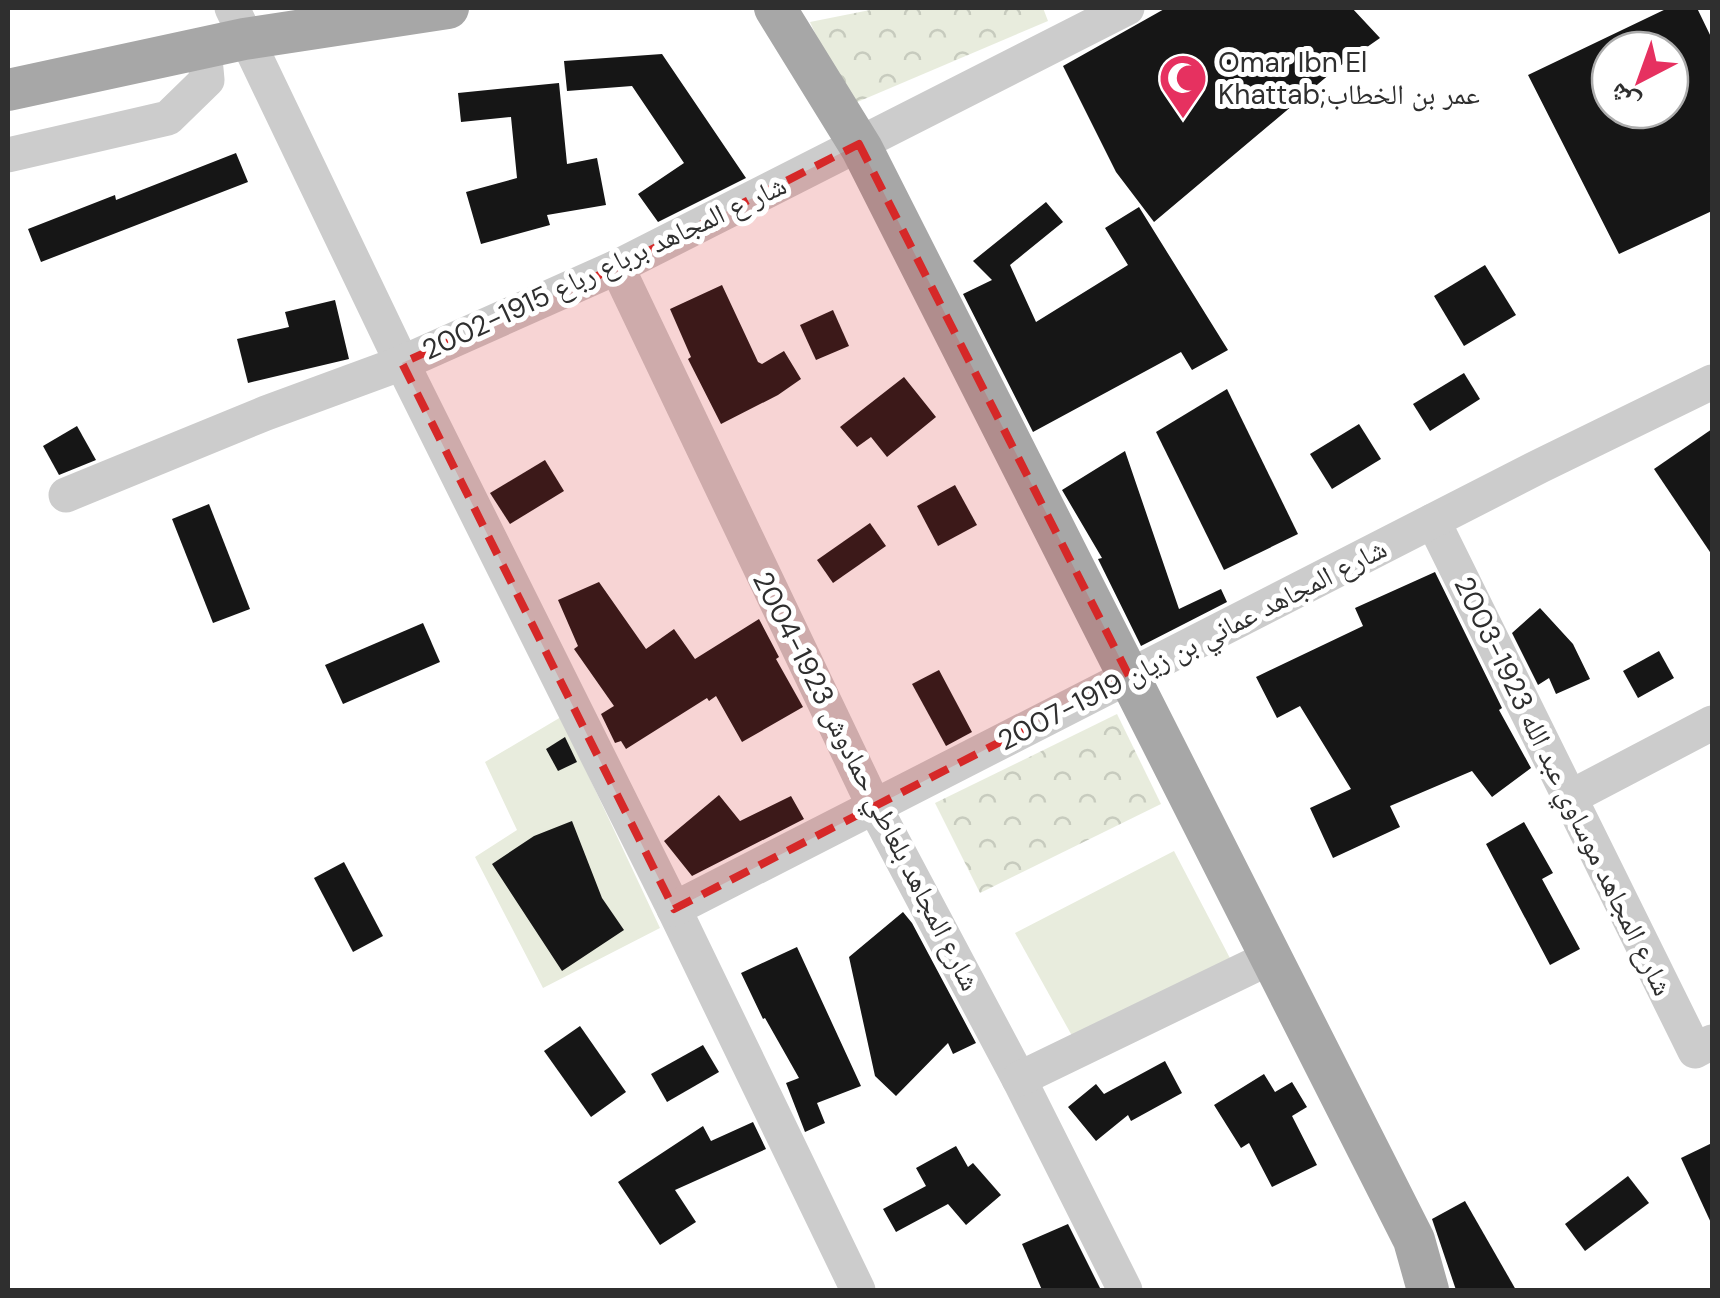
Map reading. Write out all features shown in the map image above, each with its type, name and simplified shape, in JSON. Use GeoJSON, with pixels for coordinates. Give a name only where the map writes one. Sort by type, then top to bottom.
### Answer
{"type":"FeatureCollection","features":[{"type":"Feature","properties":{"kind":"main road"},"geometry":{"type":"LineString","coordinates":[[8,90],[227,31],[448,8]]}},
{"type":"Feature","properties":{"kind":"main road"},"geometry":{"type":"LineString","coordinates":[[775,8],[859,144],[1414,1240],[1428,1290]]}},
{"type":"Feature","properties":{"kind":"street","name":"شار ع المجاهد برباع رباع 1915-2002"},"geometry":{"type":"LineString","coordinates":[[66,495],[266,413],[402,363],[617,267],[1127,8]]}},
{"type":"Feature","properties":{"kind":"street"},"geometry":{"type":"LineString","coordinates":[[8,155],[168,118],[208,80],[227,31]]}},
{"type":"Feature","properties":{"kind":"street"},"geometry":{"type":"LineString","coordinates":[[227,31],[402,363],[674,909],[858,1290]]}},
{"type":"Feature","properties":{"kind":"street","name":"شارع المجاهد بلعاطي حمادوش 1923-2004"},"geometry":{"type":"LineString","coordinates":[[617,267],[874,806],[1019,1079],[1125,1290]]}},
{"type":"Feature","properties":{"kind":"street","name":"شارع المجاهد عماني بن زيان 1919-2007"},"geometry":{"type":"LineString","coordinates":[[674,909],[1712,382]]}},
{"type":"Feature","properties":{"kind":"street","name":"شارع المجاهد موساوي عبد الله 1923-2003"},"geometry":{"type":"LineString","coordinates":[[1432,521],[1569,798],[1704,1047]]}},
{"type":"Feature","properties":{"kind":"street"},"geometry":{"type":"LineString","coordinates":[[1569,798],[1712,723]]}},
{"type":"Feature","properties":{"kind":"street"},"geometry":{"type":"LineString","coordinates":[[1019,1079],[1271,957]]}},
{"type":"Feature","properties":{"kind":"highlighted area"},"geometry":{"type":"Polygon","coordinates":[[[859,144],[1129,676],[674,909],[402,363],[617,267],[859,144]]]}},
{"type":"Feature","properties":{"kind":"green space"},"geometry":{"type":"Polygon","coordinates":[[[880,8],[1043,8],[1048,21],[848,106],[810,22],[880,8]]]}},
{"type":"Feature","properties":{"kind":"green space"},"geometry":{"type":"Polygon","coordinates":[[[1117,714],[1161,804],[980,893],[935,803],[1117,714]]]}},
{"type":"Feature","properties":{"kind":"green space"},"geometry":{"type":"Polygon","coordinates":[[[561,717],[660,928],[543,988],[475,857],[517,830],[485,762],[561,717]]]}},
{"type":"Feature","properties":{"kind":"green space"},"geometry":{"type":"Polygon","coordinates":[[[1174,851],[1232,962],[1076,1043],[1015,933],[1174,851]]]}},
{"type":"Feature","properties":{"kind":"building","name":"Omar Ibn El Khattab;عمر بن الخطاب"},"geometry":{"type":"Polygon","coordinates":[[[1166,8],[1352,8],[1380,38],[1337,68],[1154,222],[1116,172],[1063,66],[1166,8]]]}},
{"type":"Feature","properties":{"kind":"building"},"geometry":{"type":"Polygon","coordinates":[[[1668,8],[1697,8],[1712,39],[1712,211],[1619,254],[1528,75],[1590,45],[1590,130],[1690,130],[1690,30],[1622,30],[1668,8]]]}},
{"type":"Feature","properties":{"kind":"building"},"geometry":{"type":"Polygon","coordinates":[[[662,54],[746,178],[658,222],[638,194],[684,163],[632,86],[567,91],[564,61],[662,54]]]}},
{"type":"Feature","properties":{"kind":"building"},"geometry":{"type":"Polygon","coordinates":[[[559,83],[567,164],[597,158],[606,205],[547,215],[550,225],[481,244],[466,192],[517,178],[511,117],[461,122],[458,93],[559,83]]]}},
{"type":"Feature","properties":{"kind":"building"},"geometry":{"type":"Polygon","coordinates":[[[236,153],[248,182],[41,262],[28,229],[236,153]]]}},
{"type":"Feature","properties":{"kind":"building"},"geometry":{"type":"Polygon","coordinates":[[[1046,202],[1063,222],[1010,265],[1036,322],[1128,265],[1105,228],[1139,207],[1228,350],[1192,370],[1181,352],[1033,432],[963,294],[992,280],[973,261],[1046,202]]]}},
{"type":"Feature","properties":{"kind":"building"},"geometry":{"type":"Polygon","coordinates":[[[1485,265],[1516,315],[1464,346],[1434,296],[1485,265]]]}},
{"type":"Feature","properties":{"kind":"building"},"geometry":{"type":"Polygon","coordinates":[[[722,285],[758,362],[762,364],[784,351],[801,379],[721,424],[688,359],[691,357],[670,309],[722,285]]]}},
{"type":"Feature","properties":{"kind":"building"},"geometry":{"type":"Polygon","coordinates":[[[335,300],[349,359],[248,383],[237,339],[289,327],[285,312],[335,300]]]}},
{"type":"Feature","properties":{"kind":"building"},"geometry":{"type":"Polygon","coordinates":[[[833,310],[849,346],[816,360],[800,325],[833,310]]]}},
{"type":"Feature","properties":{"kind":"building"},"geometry":{"type":"Polygon","coordinates":[[[1464,373],[1480,399],[1430,431],[1413,404],[1464,373]]]}},
{"type":"Feature","properties":{"kind":"building"},"geometry":{"type":"Polygon","coordinates":[[[904,377],[936,417],[887,457],[871,437],[857,447],[840,427],[904,377]]]}},
{"type":"Feature","properties":{"kind":"building"},"geometry":{"type":"Polygon","coordinates":[[[1227,389],[1298,534],[1224,570],[1156,432],[1227,389]]]}},
{"type":"Feature","properties":{"kind":"building"},"geometry":{"type":"Polygon","coordinates":[[[1359,424],[1381,459],[1332,489],[1310,454],[1359,424]]]}},
{"type":"Feature","properties":{"kind":"building"},"geometry":{"type":"Polygon","coordinates":[[[77,426],[96,460],[59,475],[43,446],[77,426]]]}},
{"type":"Feature","properties":{"kind":"building"},"geometry":{"type":"Polygon","coordinates":[[[1712,429],[1712,555],[1654,469],[1712,429]]]}},
{"type":"Feature","properties":{"kind":"building"},"geometry":{"type":"Polygon","coordinates":[[[1125,451],[1179,609],[1221,589],[1227,602],[1141,646],[1098,559],[1102,558],[1062,490],[1125,451]]]}},
{"type":"Feature","properties":{"kind":"building"},"geometry":{"type":"Polygon","coordinates":[[[545,460],[564,491],[510,524],[490,493],[545,460]]]}},
{"type":"Feature","properties":{"kind":"building"},"geometry":{"type":"Polygon","coordinates":[[[955,485],[977,525],[938,546],[917,506],[955,485]]]}},
{"type":"Feature","properties":{"kind":"building"},"geometry":{"type":"Polygon","coordinates":[[[209,504],[250,609],[213,623],[172,519],[209,504]]]}},
{"type":"Feature","properties":{"kind":"building"},"geometry":{"type":"Polygon","coordinates":[[[870,523],[886,546],[833,583],[817,560],[870,523]]]}},
{"type":"Feature","properties":{"kind":"building"},"geometry":{"type":"Polygon","coordinates":[[[1435,572],[1502,708],[1499,710],[1531,768],[1492,797],[1472,771],[1390,806],[1400,827],[1333,858],[1310,808],[1351,789],[1300,706],[1277,718],[1256,677],[1363,626],[1355,608],[1435,572]]]}},
{"type":"Feature","properties":{"kind":"building"},"geometry":{"type":"Polygon","coordinates":[[[599,582],[646,649],[674,629],[695,659],[759,619],[803,707],[742,742],[716,696],[626,749],[621,741],[615,743],[601,714],[614,706],[574,649],[578,646],[558,600],[599,582]]]}},
{"type":"Feature","properties":{"kind":"building"},"geometry":{"type":"Polygon","coordinates":[[[1540,608],[1573,644],[1590,679],[1556,694],[1549,678],[1538,685],[1512,633],[1540,608]]]}},
{"type":"Feature","properties":{"kind":"building"},"geometry":{"type":"Polygon","coordinates":[[[423,623],[440,662],[343,704],[325,665],[423,623]]]}},
{"type":"Feature","properties":{"kind":"building"},"geometry":{"type":"Polygon","coordinates":[[[1659,651],[1674,678],[1638,698],[1623,671],[1659,651]]]}},
{"type":"Feature","properties":{"kind":"building"},"geometry":{"type":"Polygon","coordinates":[[[939,670],[972,732],[946,746],[912,684],[939,670]]]}},
{"type":"Feature","properties":{"kind":"building"},"geometry":{"type":"Polygon","coordinates":[[[565,737],[577,762],[558,771],[546,749],[565,737]]]}},
{"type":"Feature","properties":{"kind":"building"},"geometry":{"type":"Polygon","coordinates":[[[719,795],[740,821],[791,796],[804,819],[692,876],[664,841],[719,795]]]}},
{"type":"Feature","properties":{"kind":"building"},"geometry":{"type":"Polygon","coordinates":[[[572,821],[602,898],[624,930],[562,971],[492,864],[534,836],[572,821]]]}},
{"type":"Feature","properties":{"kind":"building"},"geometry":{"type":"Polygon","coordinates":[[[1524,822],[1553,873],[1542,879],[1580,949],[1550,965],[1486,844],[1524,822]]]}},
{"type":"Feature","properties":{"kind":"building"},"geometry":{"type":"Polygon","coordinates":[[[344,862],[383,936],[353,952],[314,878],[344,862]]]}},
{"type":"Feature","properties":{"kind":"building"},"geometry":{"type":"Polygon","coordinates":[[[903,912],[976,1043],[953,1054],[948,1043],[896,1096],[875,1076],[849,957],[903,912]]]}},
{"type":"Feature","properties":{"kind":"building"},"geometry":{"type":"Polygon","coordinates":[[[797,947],[861,1086],[817,1103],[825,1123],[805,1132],[786,1083],[799,1078],[741,973],[797,947]]]}},
{"type":"Feature","properties":{"kind":"building"},"geometry":{"type":"Polygon","coordinates":[[[580,1026],[626,1092],[591,1117],[544,1051],[580,1026]]]}},
{"type":"Feature","properties":{"kind":"building"},"geometry":{"type":"Polygon","coordinates":[[[703,1045],[719,1072],[667,1102],[651,1074],[703,1045]]]}},
{"type":"Feature","properties":{"kind":"building"},"geometry":{"type":"Polygon","coordinates":[[[1165,1061],[1182,1093],[1131,1121],[1128,1115],[1096,1141],[1068,1107],[1096,1084],[1104,1094],[1165,1061]]]}},
{"type":"Feature","properties":{"kind":"building"},"geometry":{"type":"Polygon","coordinates":[[[1264,1074],[1275,1092],[1292,1082],[1307,1107],[1292,1116],[1317,1165],[1272,1187],[1249,1143],[1241,1148],[1214,1105],[1264,1074]]]}},
{"type":"Feature","properties":{"kind":"building"},"geometry":{"type":"Polygon","coordinates":[[[753,1122],[766,1149],[675,1190],[696,1222],[660,1245],[618,1182],[703,1126],[711,1141],[753,1122]]]}},
{"type":"Feature","properties":{"kind":"building"},"geometry":{"type":"Polygon","coordinates":[[[1712,1143],[1712,1225],[1681,1158],[1712,1143]]]}},
{"type":"Feature","properties":{"kind":"building"},"geometry":{"type":"Polygon","coordinates":[[[956,1146],[968,1167],[973,1163],[1001,1195],[966,1225],[948,1204],[896,1232],[883,1209],[926,1186],[916,1168],[956,1146]]]}},
{"type":"Feature","properties":{"kind":"building"},"geometry":{"type":"Polygon","coordinates":[[[1628,1176],[1649,1203],[1585,1251],[1565,1224],[1628,1176]]]}},
{"type":"Feature","properties":{"kind":"building"},"geometry":{"type":"Polygon","coordinates":[[[1465,1201],[1516,1290],[1456,1290],[1432,1219],[1465,1201]]]}},
{"type":"Feature","properties":{"kind":"building"},"geometry":{"type":"Polygon","coordinates":[[[1068,1224],[1101,1290],[1042,1290],[1022,1244],[1068,1224]]]}},
{"type":"Feature","properties":{"kind":"place","name":"Omar Ibn El Khattab;عمر بن الخطاب"},"geometry":{"type":"Point","coordinates":[1183,120]}}]}
